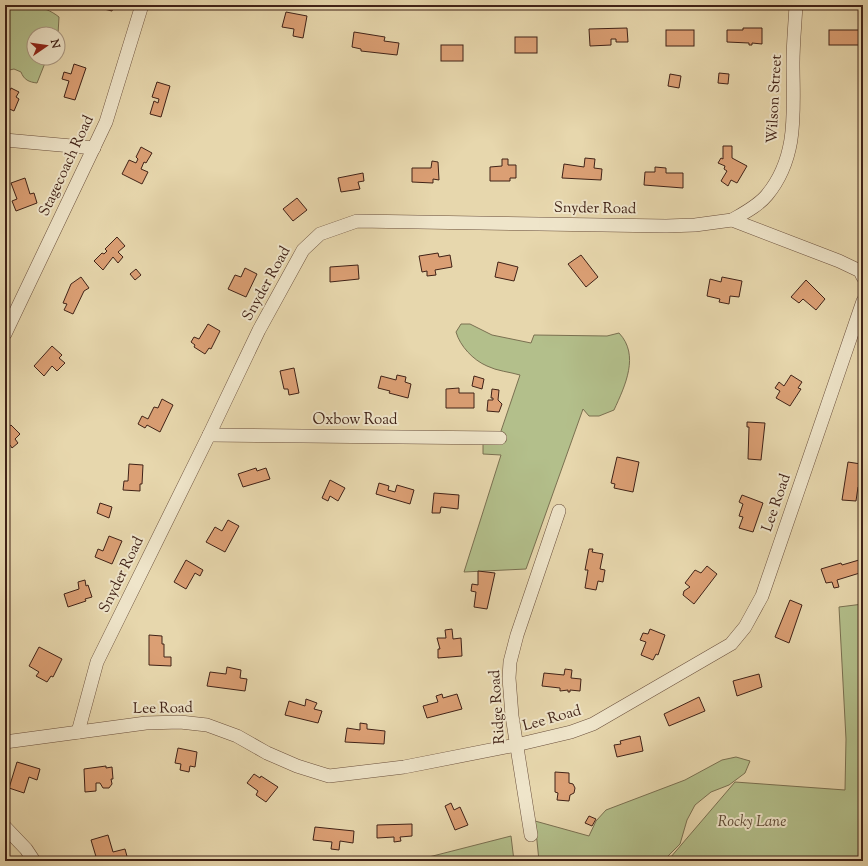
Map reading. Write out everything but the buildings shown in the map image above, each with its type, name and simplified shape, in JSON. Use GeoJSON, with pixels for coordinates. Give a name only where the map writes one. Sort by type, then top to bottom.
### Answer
{"type":"FeatureCollection","features":[{"type":"Feature","properties":{"kind":"street","name":"Stagecoach Road"},"geometry":{"type":"LineString","coordinates":[[5,334],[106,122],[142,5]]}},
{"type":"Feature","properties":{"kind":"street","name":"Wilson Street"},"geometry":{"type":"LineString","coordinates":[[732,220],[751,208],[767,195],[780,173],[792,144],[794,105],[793,62],[796,5]]}},
{"type":"Feature","properties":{"kind":"street"},"geometry":{"type":"LineString","coordinates":[[5,140],[94,148]]}},
{"type":"Feature","properties":{"kind":"street","name":"Snyder Road"},"geometry":{"type":"LineString","coordinates":[[78,732],[97,662],[259,330],[303,250],[320,234],[357,221],[666,226],[695,225],[732,220],[839,261],[860,271],[863,277]]}},
{"type":"Feature","properties":{"kind":"street","name":"Lee Road"},"geometry":{"type":"LineString","coordinates":[[5,742],[146,723],[180,722],[207,725],[237,736],[297,766],[329,776],[404,767],[516,745],[571,732],[593,724],[731,644],[745,627],[762,596],[863,301]]}},
{"type":"Feature","properties":{"kind":"street","name":"Oxbow Road"},"geometry":{"type":"LineString","coordinates":[[209,435],[500,438]]}},
{"type":"Feature","properties":{"kind":"street","name":"Ridge Road"},"geometry":{"type":"LineString","coordinates":[[531,835],[516,745],[510,694],[510,662],[517,635],[559,511]]}},
{"type":"Feature","properties":{"kind":"street"},"geometry":{"type":"LineString","coordinates":[[5,827],[26,849],[34,861]]}},
{"type":"Feature","properties":{"kind":"green space"},"geometry":{"type":"Polygon","coordinates":[[[5,5],[40,7],[59,17],[58,26],[26,26],[26,66],[44,66],[37,83],[27,80],[21,72],[14,69],[5,71],[5,5]]]}},
{"type":"Feature","properties":{"kind":"green space"},"geometry":{"type":"Polygon","coordinates":[[[461,324],[470,324],[492,335],[531,343],[534,335],[607,336],[619,333],[629,351],[630,361],[626,381],[614,410],[599,416],[589,416],[583,409],[526,569],[464,572],[501,455],[483,454],[483,434],[500,434],[520,375],[491,368],[472,356],[464,347],[456,332],[461,324]]]}},
{"type":"Feature","properties":{"kind":"green space","name":"Rocky Lane"},"geometry":{"type":"Polygon","coordinates":[[[863,604],[863,861],[539,861],[535,821],[589,836],[596,821],[606,810],[685,780],[722,760],[736,757],[750,761],[745,773],[729,785],[711,792],[695,805],[687,820],[680,844],[667,857],[670,858],[735,782],[845,790],[846,739],[839,607],[863,604]]]}},
{"type":"Feature","properties":{"kind":"green space"},"geometry":{"type":"Polygon","coordinates":[[[511,836],[514,861],[421,861],[421,859],[511,836]]]}}]}
